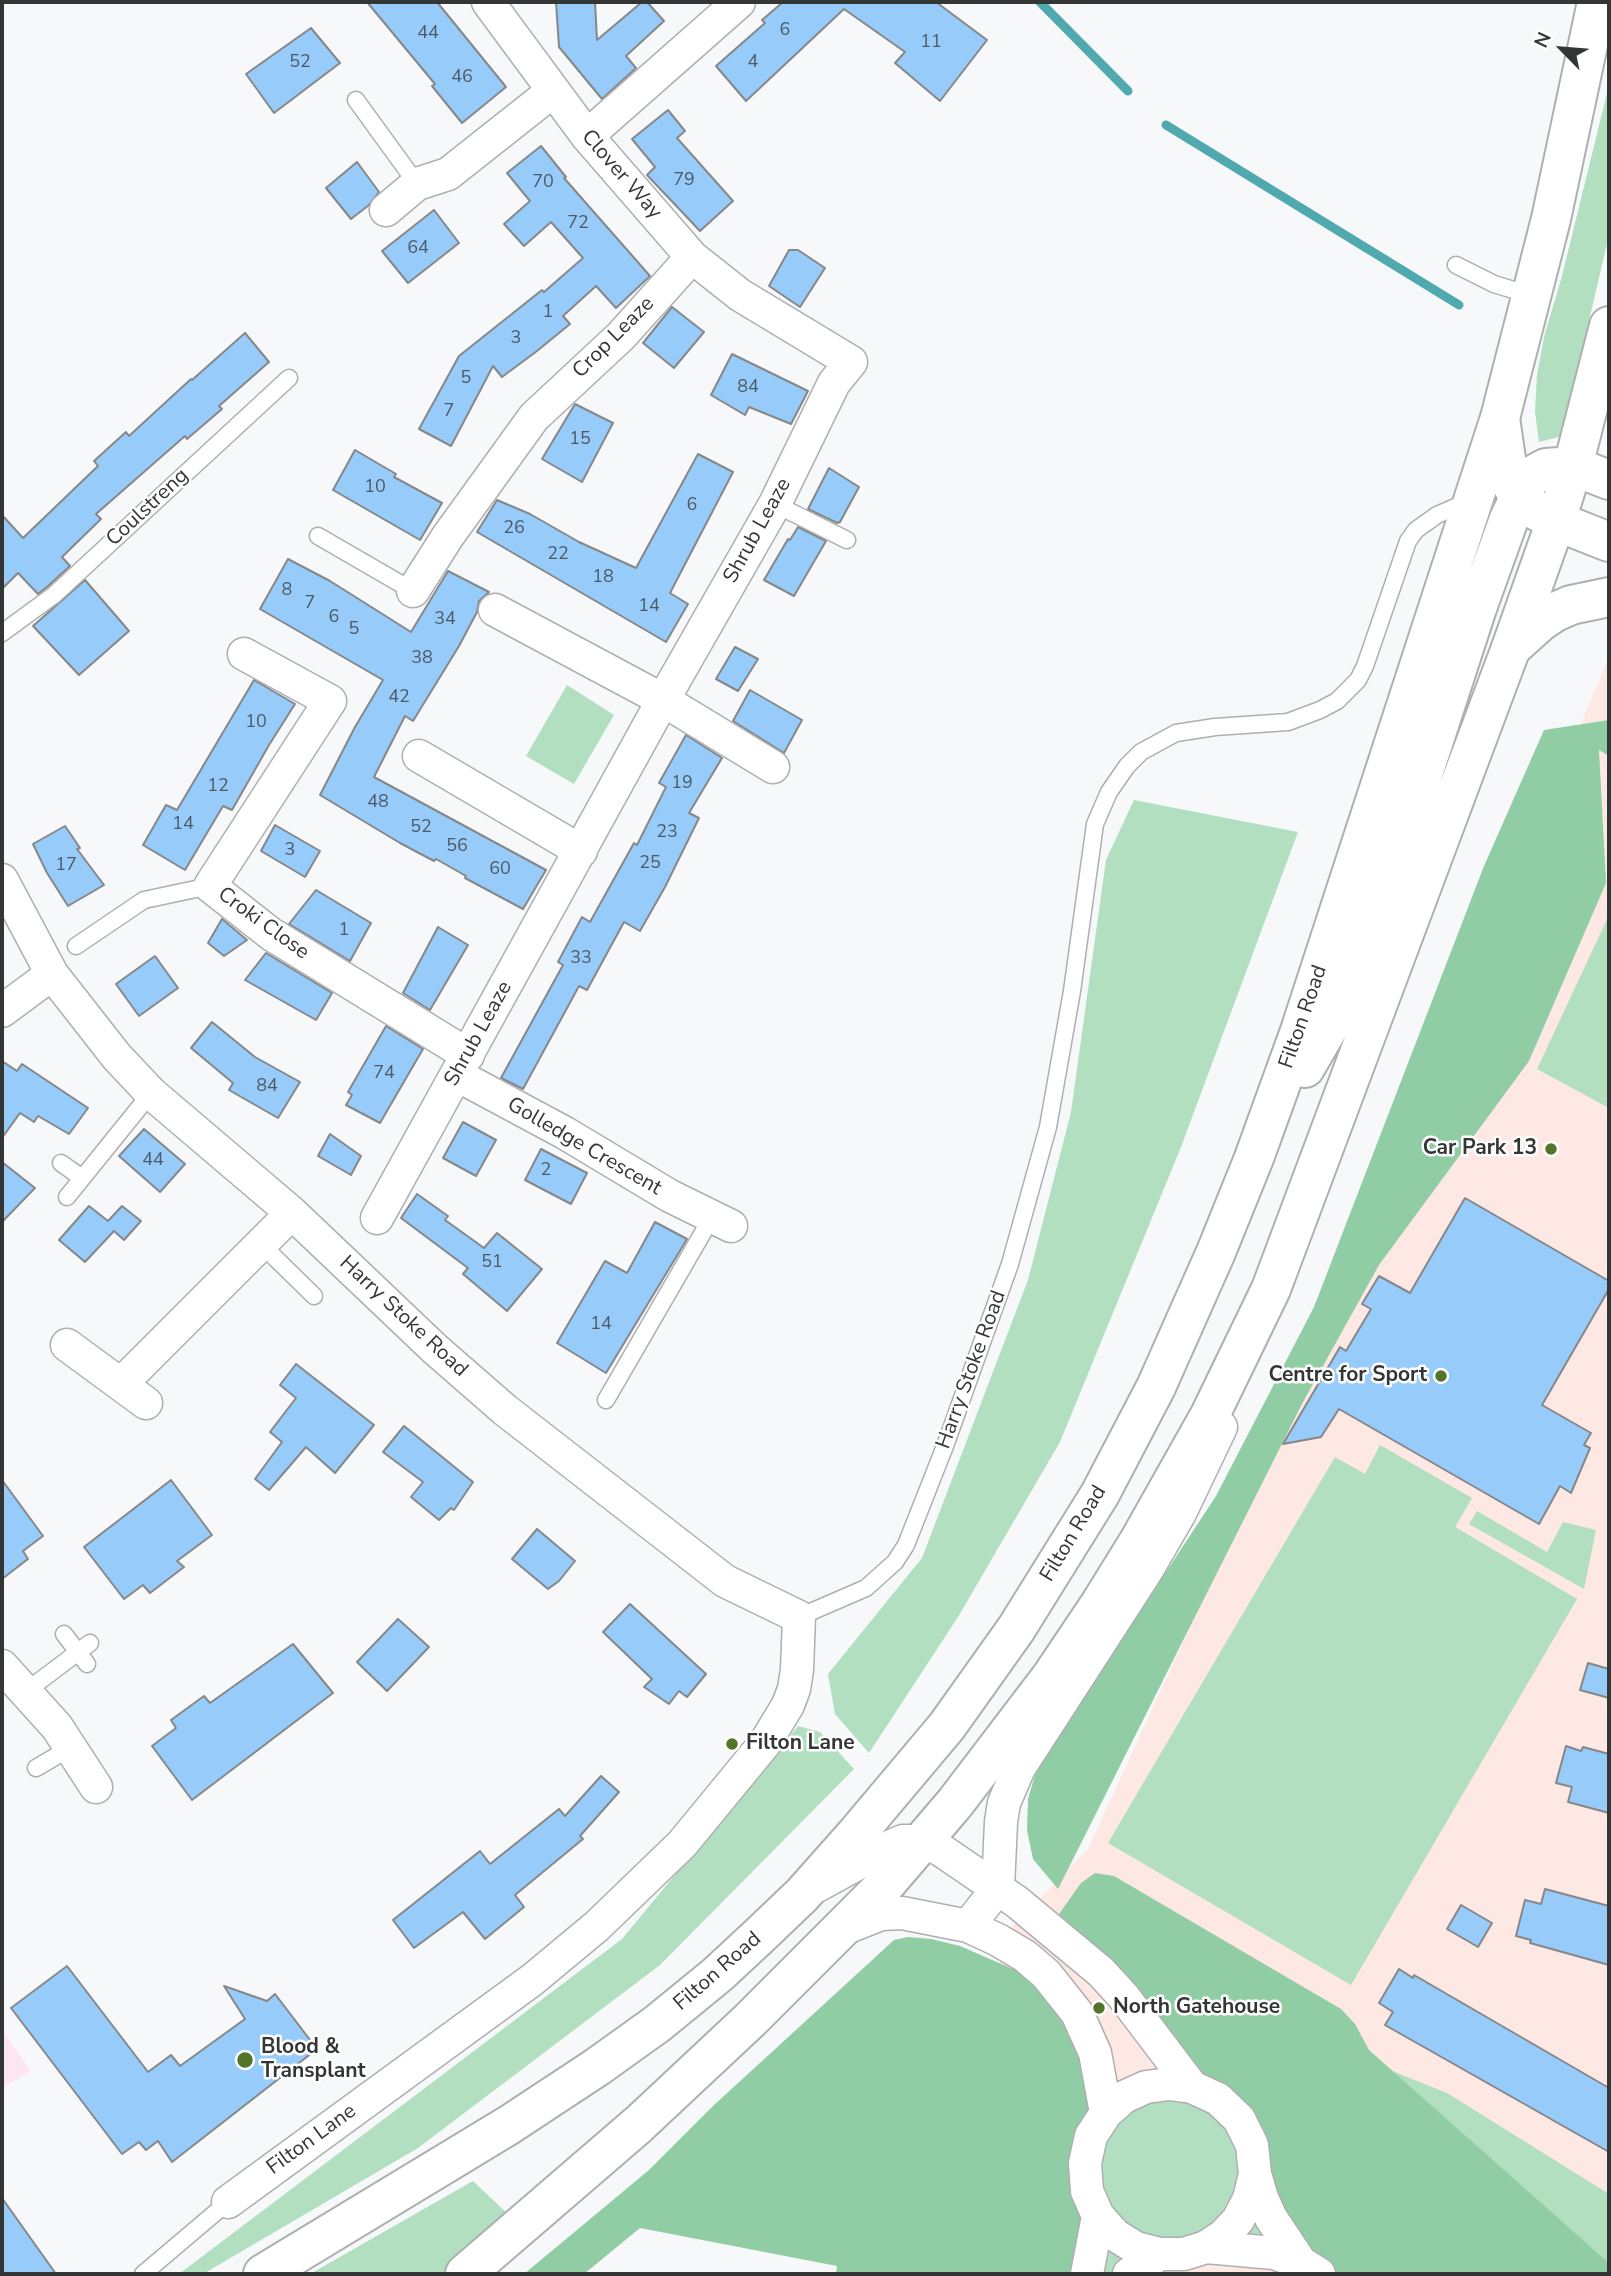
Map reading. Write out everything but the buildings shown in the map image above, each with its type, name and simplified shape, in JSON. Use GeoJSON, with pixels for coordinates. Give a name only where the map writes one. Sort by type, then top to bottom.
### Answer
{"type":"FeatureCollection","features":[{"type":"Feature","properties":{"kind":"main road","name":"Filton Road"},"geometry":{"type":"LineString","coordinates":[[263,2274],[509,2125],[657,2024],[717,1975],[802,1895],[858,1833],[947,1726],[1016,1629],[1100,1494],[1156,1387],[1216,1252],[1254,1158],[1300,1031],[1500,418],[1533,296],[1568,146],[1597,2]]}},
{"type":"Feature","properties":{"kind":"main road"},"geometry":{"type":"LineString","coordinates":[[465,2274],[639,2124],[750,2020],[884,1886],[1001,1744],[1051,1677],[1100,1604],[1210,1415],[1271,1289],[1556,521],[1609,326]]}},
{"type":"Feature","properties":{"kind":"main road"},"geometry":{"type":"LineString","coordinates":[[1500,418],[1513,487],[1519,496],[1535,510],[1556,521],[1609,542]]}},
{"type":"Feature","properties":{"kind":"main road"},"geometry":{"type":"LineString","coordinates":[[1254,1158],[1330,1025],[1388,882],[1477,608],[1508,519],[1519,496],[1526,483],[1546,468],[1573,466],[1609,480]]}},
{"type":"Feature","properties":{"kind":"main road"},"geometry":{"type":"LineString","coordinates":[[1511,648],[1555,612],[1571,605],[1609,597]]}},
{"type":"Feature","properties":{"kind":"street","name":"Clover Way"},"geometry":{"type":"LineString","coordinates":[[488,2],[586,136],[692,257],[740,295],[851,362]]}},
{"type":"Feature","properties":{"kind":"street"},"geometry":{"type":"LineString","coordinates":[[586,136],[739,2]]}},
{"type":"Feature","properties":{"kind":"street"},"geometry":{"type":"LineString","coordinates":[[386,210],[417,184],[448,174],[553,91]]}},
{"type":"Feature","properties":{"kind":"street","name":"Crop Leaze"},"geometry":{"type":"LineString","coordinates":[[413,592],[441,546],[534,417],[621,336],[692,257]]}},
{"type":"Feature","properties":{"kind":"street","name":"Shrub Leaze"},"geometry":{"type":"LineString","coordinates":[[377,1218],[663,700],[775,504],[834,383],[851,362]]}},
{"type":"Feature","properties":{"kind":"street"},"geometry":{"type":"LineString","coordinates":[[495,610],[663,700],[773,767]]}},
{"type":"Feature","properties":{"kind":"street","name":"Croki Close"},"geometry":{"type":"LineString","coordinates":[[244,654],[330,701],[210,886],[271,934],[463,1065]]}},
{"type":"Feature","properties":{"kind":"street"},"geometry":{"type":"LineString","coordinates":[[419,756],[581,850]]}},
{"type":"Feature","properties":{"kind":"street","name":"Harry Stoke Road"},"geometry":{"type":"LineString","coordinates":[[2,880],[52,974],[117,1057],[151,1093],[292,1213],[435,1349],[505,1410],[725,1581],[799,1617]]}},
{"type":"Feature","properties":{"kind":"street"},"geometry":{"type":"LineString","coordinates":[[2,1011],[52,974]]}},
{"type":"Feature","properties":{"kind":"street","name":"Golledge Crescent"},"geometry":{"type":"LineString","coordinates":[[463,1065],[565,1133],[670,1196],[721,1222]]}},
{"type":"Feature","properties":{"kind":"street"},"geometry":{"type":"LineString","coordinates":[[121,1384],[292,1213]]}},
{"type":"Feature","properties":{"kind":"street"},"geometry":{"type":"LineString","coordinates":[[968,1926],[998,1888],[1004,1803],[1019,1768],[1147,1570],[1180,1513],[1234,1396],[1271,1289]]}},
{"type":"Feature","properties":{"kind":"street"},"geometry":{"type":"LineString","coordinates":[[67,1345],[146,1403]]}},
{"type":"Feature","properties":{"kind":"street","name":"Filton Lane"},"geometry":{"type":"LineString","coordinates":[[228,2202],[266,2190],[597,1926],[682,1844],[765,1743],[788,1705],[795,1679],[799,1617]]}},
{"type":"Feature","properties":{"kind":"street"},"geometry":{"type":"LineString","coordinates":[[2,1666],[57,1727],[96,1787]]}},
{"type":"Feature","properties":{"kind":"street"},"geometry":{"type":"LineString","coordinates":[[802,1895],[882,1850],[903,1841],[923,1841],[998,1888],[1101,1972],[1192,2087]]}},
{"type":"Feature","properties":{"kind":"street"},"geometry":{"type":"LineString","coordinates":[[842,1930],[872,1917],[891,1913],[968,1926],[1025,1956],[1046,1974],[1077,2013],[1095,2053],[1106,2113]]}},
{"type":"Feature","properties":{"kind":"street"},"geometry":{"type":"LineString","coordinates":[[1255,2174],[1249,2199],[1238,2220],[1223,2235],[1206,2247],[1184,2254],[1160,2254],[1136,2248],[1115,2235],[1098,2216],[1087,2191],[1085,2163],[1091,2136],[1106,2113],[1124,2097],[1146,2087],[1169,2084],[1192,2087],[1219,2099],[1239,2119],[1252,2145],[1255,2174],[1271,2218],[1310,2269]]}},
{"type":"Feature","properties":{"kind":"street"},"geometry":{"type":"LineString","coordinates":[[1087,2274],[1098,2216]]}},
{"type":"Feature","properties":{"kind":"street"},"geometry":{"type":"LineString","coordinates":[[1206,2247],[1274,2253],[1310,2269]]}},
{"type":"Feature","properties":{"kind":"street"},"geometry":{"type":"LineString","coordinates":[[1129,2274],[1160,2254]]}},
{"type":"Feature","properties":{"kind":"lane"},"geometry":{"type":"LineString","coordinates":[[356,100],[417,184]]}},
{"type":"Feature","properties":{"kind":"lane"},"geometry":{"type":"LineString","coordinates":[[1456,265],[1494,284],[1533,296]]}},
{"type":"Feature","properties":{"kind":"lane","name":"Coulstreng"},"geometry":{"type":"LineString","coordinates":[[2,633],[54,595],[289,378]]}},
{"type":"Feature","properties":{"kind":"lane","name":"Harry Stoke Road"},"geometry":{"type":"LineString","coordinates":[[799,1617],[866,1588],[895,1562],[906,1545],[945,1446],[999,1298],[1037,1171],[1062,1055],[1096,824],[1109,792],[1140,752],[1176,733],[1215,727],[1287,722],[1337,701],[1358,680],[1365,666],[1408,541],[1416,530],[1437,515],[1475,498],[1494,495],[1519,496]]}},
{"type":"Feature","properties":{"kind":"lane"},"geometry":{"type":"LineString","coordinates":[[775,504],[847,540]]}},
{"type":"Feature","properties":{"kind":"lane"},"geometry":{"type":"LineString","coordinates":[[318,536],[413,592]]}},
{"type":"Feature","properties":{"kind":"lane"},"geometry":{"type":"LineString","coordinates":[[76,946],[144,900],[210,886]]}},
{"type":"Feature","properties":{"kind":"lane"},"geometry":{"type":"LineString","coordinates":[[67,1197],[151,1093]]}},
{"type":"Feature","properties":{"kind":"lane"},"geometry":{"type":"LineString","coordinates":[[61,1163],[82,1178]]}},
{"type":"Feature","properties":{"kind":"lane","name":"Golledge Crescent"},"geometry":{"type":"LineString","coordinates":[[606,1400],[721,1222]]}},
{"type":"Feature","properties":{"kind":"lane"},"geometry":{"type":"LineString","coordinates":[[261,1244],[314,1296]]}},
{"type":"Feature","properties":{"kind":"lane"},"geometry":{"type":"LineString","coordinates":[[25,1692],[85,1653],[64,1634]]}},
{"type":"Feature","properties":{"kind":"lane"},"geometry":{"type":"LineString","coordinates":[[36,1768],[70,1748]]}},
{"type":"Feature","properties":{"kind":"lane","name":"Filton Lane"},"geometry":{"type":"LineString","coordinates":[[143,2274],[228,2202]]}},
{"type":"Feature","properties":{"kind":"shaded area"},"geometry":{"type":"Polygon","coordinates":[[[1609,657],[1609,2274],[836,2274],[986,1997],[1013,1926],[1088,1849],[1294,1400],[1609,657]]]}},
{"type":"Feature","properties":{"kind":"shaded area"},"geometry":{"type":"Polygon","coordinates":[[[2,2030],[31,2071],[2,2088],[2,2030]]]}},
{"type":"Feature","properties":{"kind":"green space"},"geometry":{"type":"Polygon","coordinates":[[[1609,85],[1609,235],[1562,436],[1539,442],[1535,412],[1537,375],[1544,337],[1562,276],[1609,85]]]}},
{"type":"Feature","properties":{"kind":"green space"},"geometry":{"type":"Polygon","coordinates":[[[567,685],[614,715],[574,784],[526,756],[567,685]]]}},
{"type":"Feature","properties":{"kind":"green space"},"geometry":{"type":"Polygon","coordinates":[[[1609,720],[1609,756],[1599,750],[1606,883],[1529,1061],[1379,1265],[1303,1402],[1058,1889],[1033,1859],[1027,1830],[1028,1799],[1037,1768],[1216,1496],[1314,1307],[1484,866],[1544,730],[1609,720]]]}},
{"type":"Feature","properties":{"kind":"green space"},"geometry":{"type":"Polygon","coordinates":[[[1134,800],[1298,832],[1181,1147],[1060,1442],[958,1617],[869,1753],[835,1714],[828,1674],[922,1558],[1028,1280],[1071,1112],[1106,860],[1134,800]]]}},
{"type":"Feature","properties":{"kind":"green space"},"geometry":{"type":"Polygon","coordinates":[[[1609,915],[1609,1108],[1537,1069],[1609,915]]]}},
{"type":"Feature","properties":{"kind":"green space"},"geometry":{"type":"Polygon","coordinates":[[[1380,1445],[1472,1498],[1455,1527],[1577,1599],[1351,1985],[1108,1843],[1335,1457],[1365,1474],[1380,1445]]]}},
{"type":"Feature","properties":{"kind":"green space"},"geometry":{"type":"Polygon","coordinates":[[[1477,1511],[1547,1552],[1563,1522],[1596,1530],[1584,1589],[1469,1524],[1477,1511]]]}},
{"type":"Feature","properties":{"kind":"green space"},"geometry":{"type":"Polygon","coordinates":[[[798,1726],[820,1732],[854,1769],[660,1965],[418,2148],[203,2274],[179,2274],[622,1939],[798,1726]]]}},
{"type":"Feature","properties":{"kind":"green space"},"geometry":{"type":"Polygon","coordinates":[[[1095,1873],[1114,1876],[1341,2009],[1355,2024],[1369,2050],[1609,2263],[1609,2274],[1319,2274],[1301,2263],[1252,2145],[1049,1928],[1081,1883],[1095,1873]]]}},
{"type":"Feature","properties":{"kind":"green space"},"geometry":{"type":"Polygon","coordinates":[[[908,1937],[960,1946],[1013,1969],[1025,1956],[1095,2053],[1087,2274],[836,2274],[837,2266],[640,2228],[584,2274],[524,2274],[649,2170],[713,2106],[894,1940],[908,1937]]]}},
{"type":"Feature","properties":{"kind":"green space"},"geometry":{"type":"Polygon","coordinates":[[[1392,2071],[1447,2093],[1609,2194],[1609,2263],[1392,2071]]]}},
{"type":"Feature","properties":{"kind":"green space"},"geometry":{"type":"Polygon","coordinates":[[[1124,2097],[1218,2099],[1274,2253],[1129,2274],[1087,2274],[1091,2136],[1124,2097]]]}},
{"type":"Feature","properties":{"kind":"green space"},"geometry":{"type":"Polygon","coordinates":[[[473,2181],[512,2218],[444,2274],[310,2274],[473,2181]]]}},
{"type":"Feature","properties":{"kind":"waterway"},"geometry":{"type":"LineString","coordinates":[[1040,2],[1128,91]]}},
{"type":"Feature","properties":{"kind":"waterway"},"geometry":{"type":"LineString","coordinates":[[1166,125],[1459,305]]}},
{"type":"Feature","properties":{"kind":"place","name":"Car Park 13"},"geometry":{"type":"Point","coordinates":[1551,1149]}},
{"type":"Feature","properties":{"kind":"place","name":"Centre for Sport"},"geometry":{"type":"Point","coordinates":[1441,1376]}},
{"type":"Feature","properties":{"kind":"place","name":"Filton Lane"},"geometry":{"type":"Point","coordinates":[732,1744]}},
{"type":"Feature","properties":{"kind":"place","name":"North Gatehouse"},"geometry":{"type":"Point","coordinates":[1099,2008]}},
{"type":"Feature","properties":{"kind":"place","name":"Blood & Transplant"},"geometry":{"type":"Point","coordinates":[245,2060]}}]}
